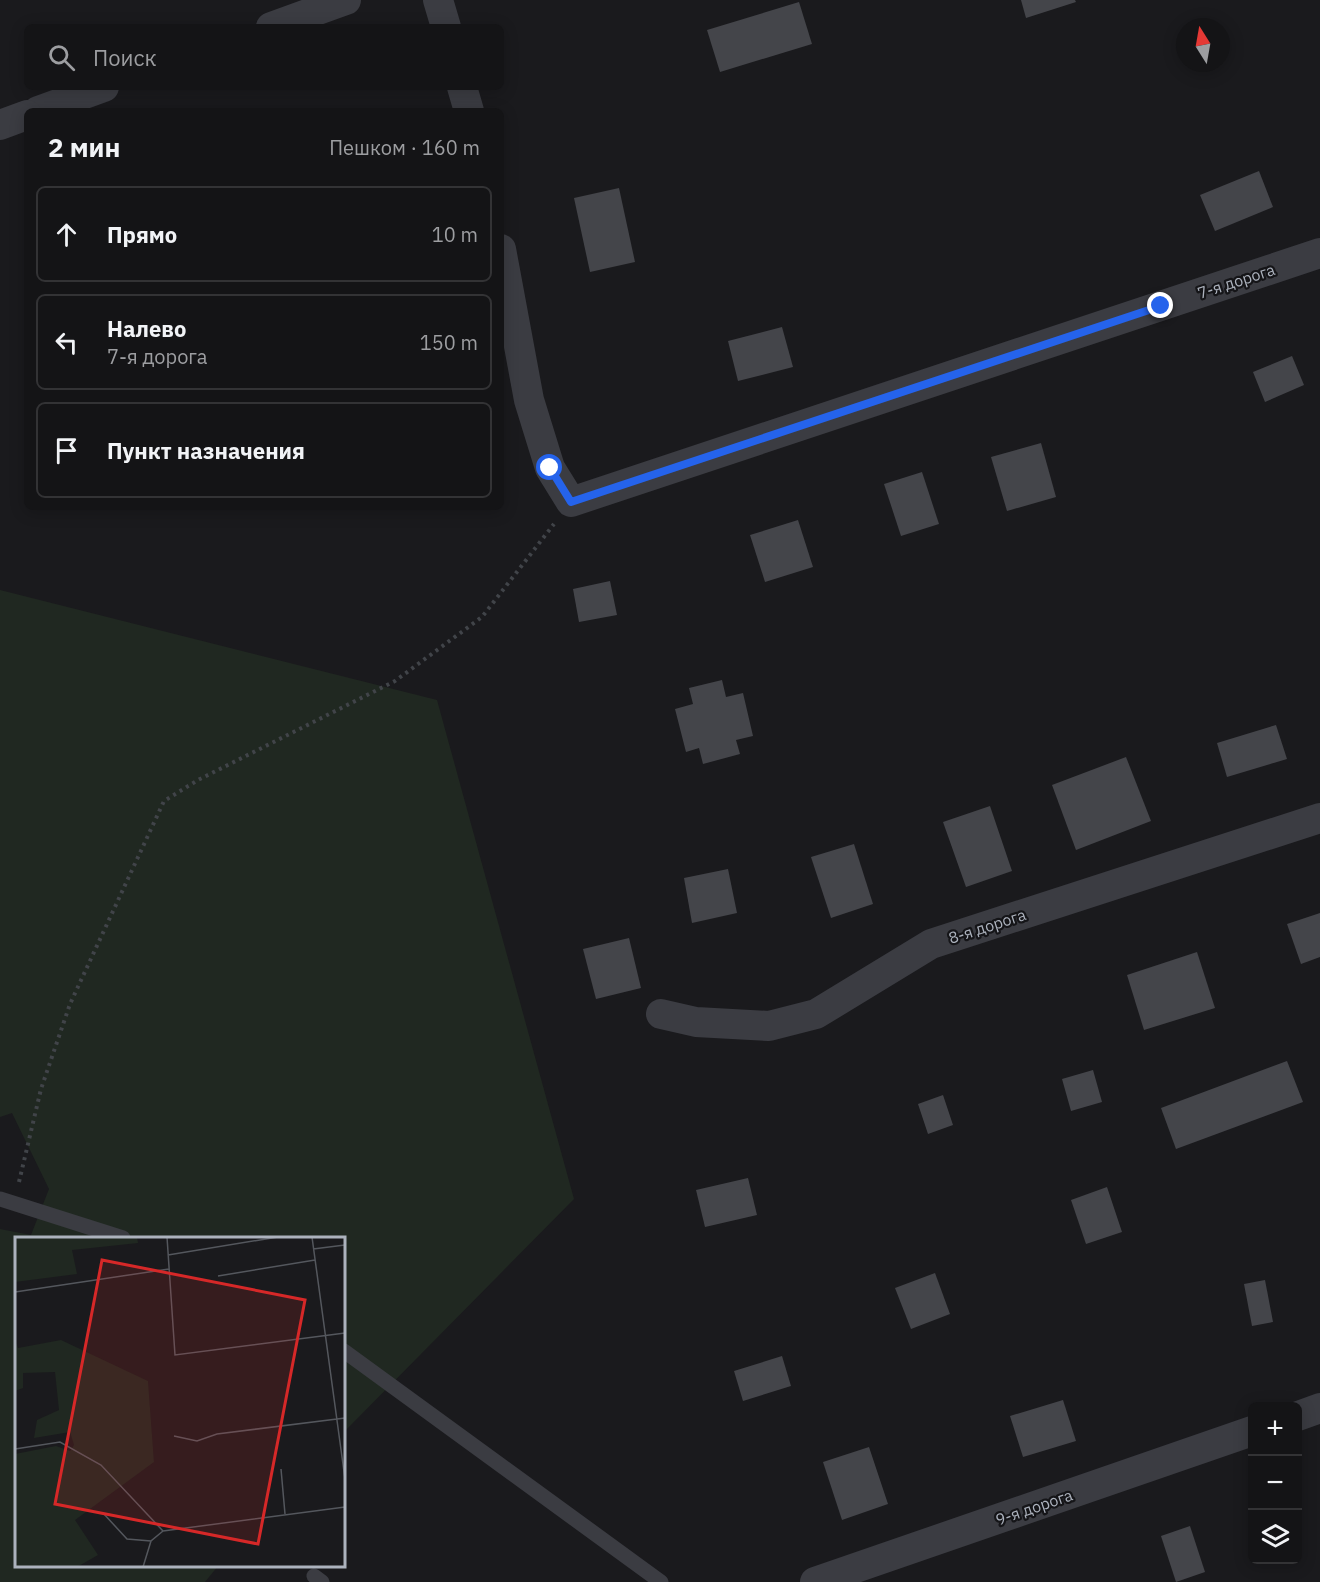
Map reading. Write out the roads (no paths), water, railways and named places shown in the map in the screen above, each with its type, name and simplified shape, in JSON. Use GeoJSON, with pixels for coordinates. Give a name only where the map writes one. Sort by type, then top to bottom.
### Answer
{"type":"FeatureCollection","features":[{"type":"Feature","properties":{"kind":"street"},"geometry":{"type":"LineString","coordinates":[[279,24],[346,0]]}},
{"type":"Feature","properties":{"kind":"street"},"geometry":{"type":"LineString","coordinates":[[438,0],[445,24]]}},
{"type":"Feature","properties":{"kind":"street"},"geometry":{"type":"LineString","coordinates":[[46,108],[96,90]]}},
{"type":"Feature","properties":{"kind":"street"},"geometry":{"type":"LineString","coordinates":[[463,90],[468,108]]}},
{"type":"Feature","properties":{"kind":"street"},"geometry":{"type":"LineString","coordinates":[[0,124],[24,116]]}},
{"type":"Feature","properties":{"kind":"street","name":"7-я дорога"},"geometry":{"type":"LineString","coordinates":[[504,265],[529,400],[550,468],[571,502],[1320,253]]}},
{"type":"Feature","properties":{"kind":"street","name":"8-я дорога"},"geometry":{"type":"LineString","coordinates":[[661,1014],[696,1022],[769,1026],[816,1014],[931,944],[1320,818]]}},
{"type":"Feature","properties":{"kind":"street"},"geometry":{"type":"LineString","coordinates":[[1302,1415],[1320,1408]]}},
{"type":"Feature","properties":{"kind":"street","name":"9-я дорога"},"geometry":{"type":"LineString","coordinates":[[815,1582],[1248,1432]]}},
{"type":"Feature","properties":{"kind":"lane"},"geometry":{"type":"LineString","coordinates":[[7,1201],[117,1237]]}},
{"type":"Feature","properties":{"kind":"lane"},"geometry":{"type":"LineString","coordinates":[[345,1352],[661,1582]]}}]}
